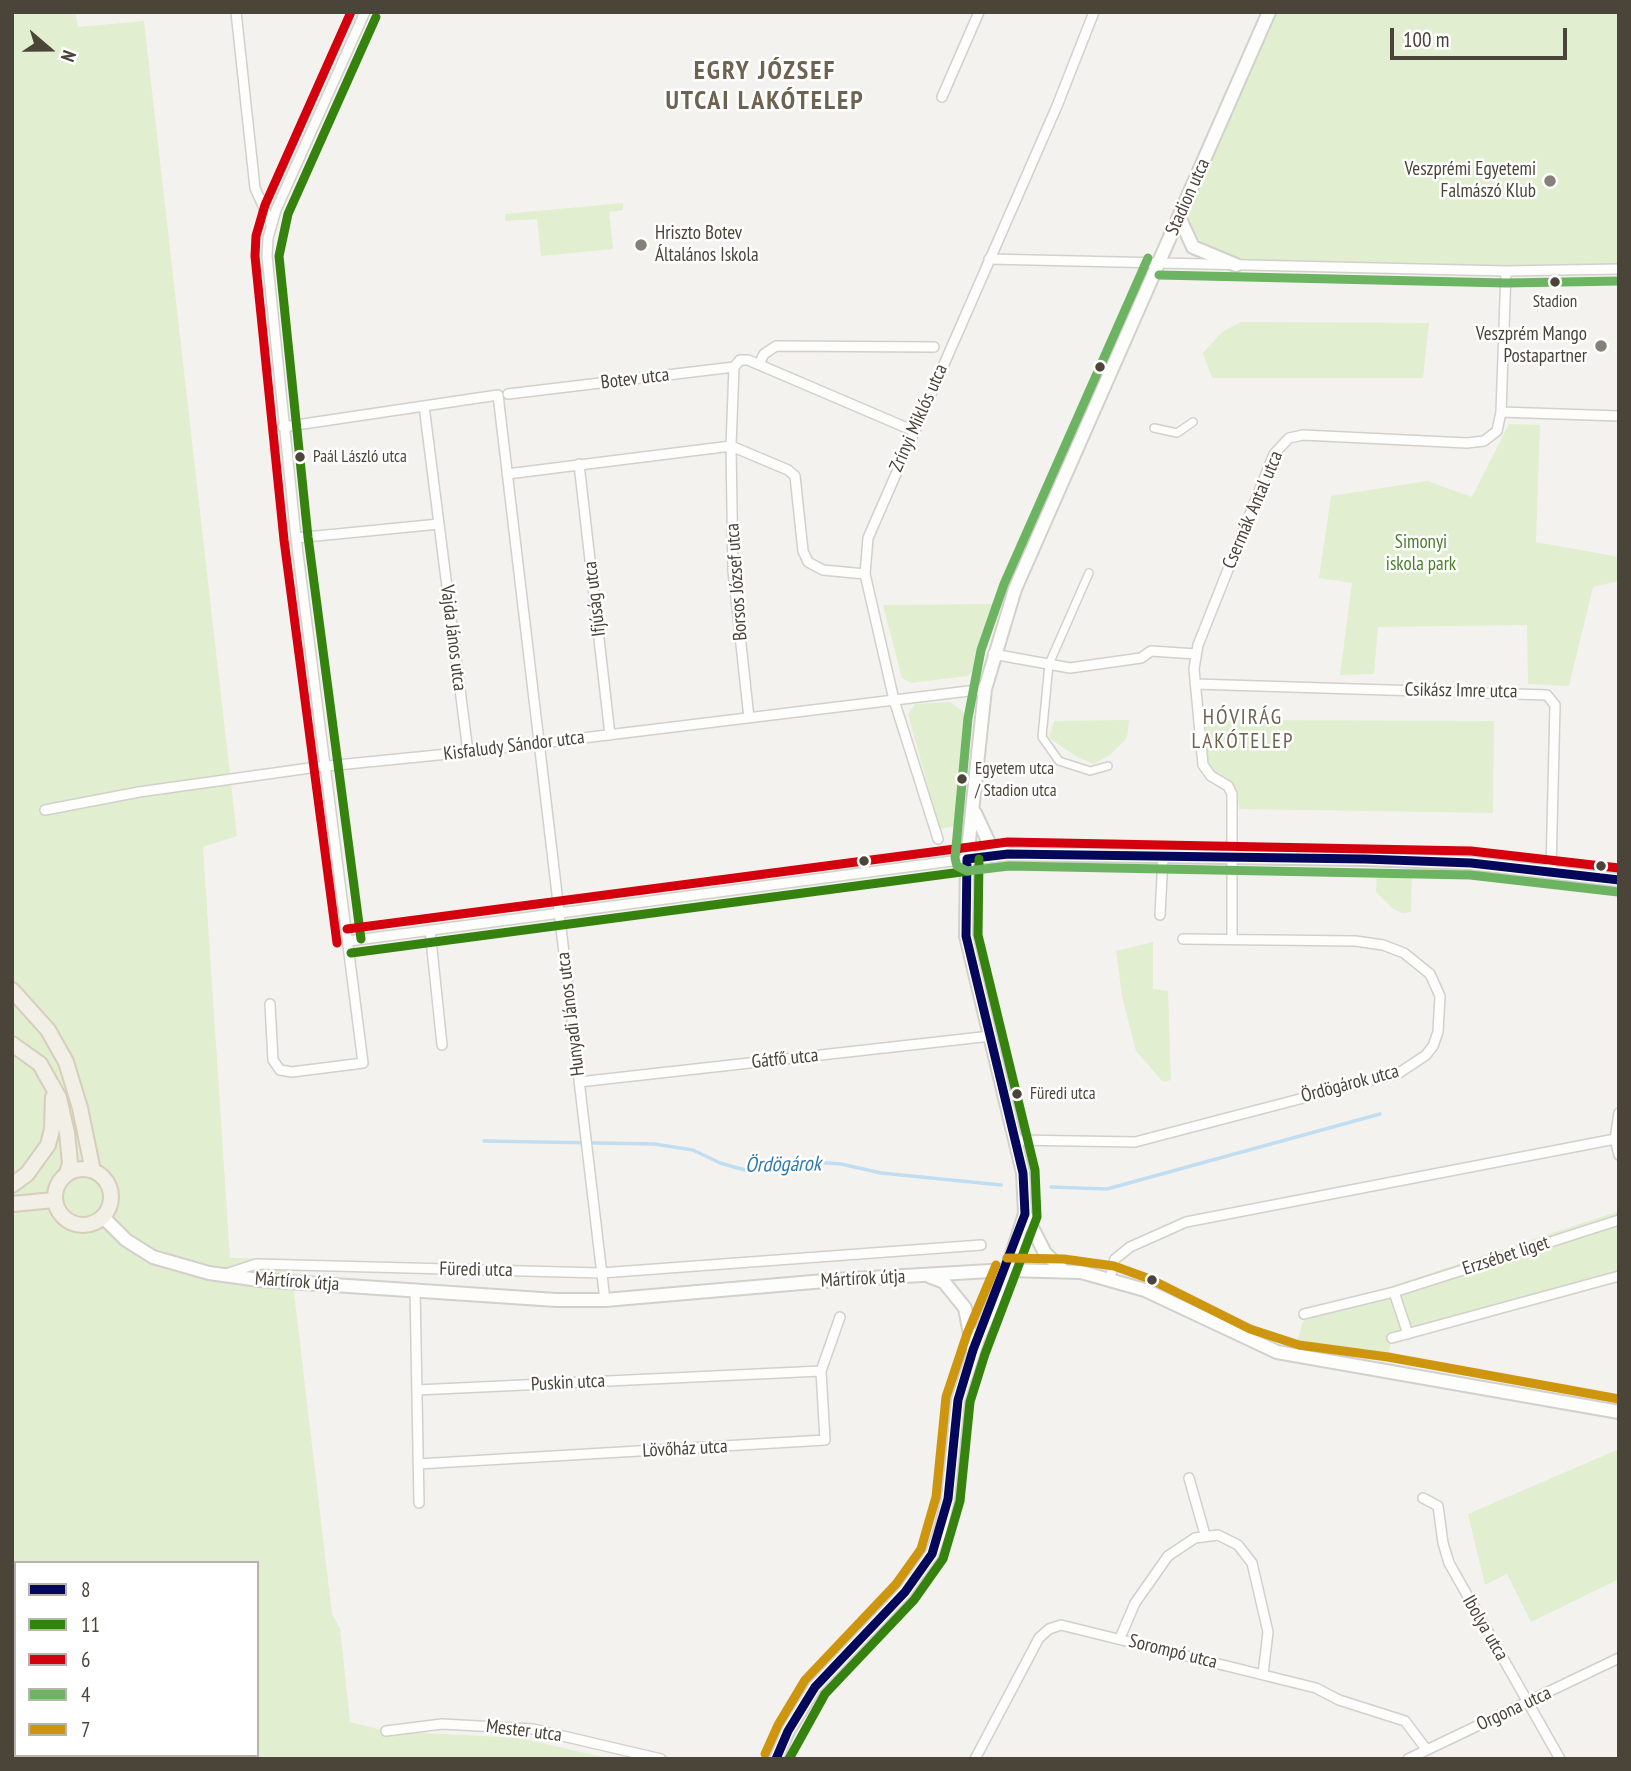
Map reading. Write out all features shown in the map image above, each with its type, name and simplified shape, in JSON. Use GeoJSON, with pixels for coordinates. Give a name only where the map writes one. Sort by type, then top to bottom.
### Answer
{"type":"FeatureCollection","features":[{"type":"Feature","properties":{"kind":"main road"},"geometry":{"type":"LineString","coordinates":[[12,990],[48,1030],[66,1062],[80,1108],[93,1171],[109,1187],[111,1203],[103,1217],[90,1225],[74,1224],[61,1215],[54,1200],[57,1185],[75,1170],[93,1171]]}},
{"type":"Feature","properties":{"kind":"main road"},"geometry":{"type":"LineString","coordinates":[[12,1044],[40,1064],[49,1078],[64,1115],[70,1163],[67,1174]]}},
{"type":"Feature","properties":{"kind":"main road"},"geometry":{"type":"LineString","coordinates":[[12,1185],[27,1174],[48,1145],[54,1115],[49,1078]]}},
{"type":"Feature","properties":{"kind":"main road"},"geometry":{"type":"LineString","coordinates":[[12,1204],[54,1200]]}},
{"type":"Feature","properties":{"kind":"street"},"geometry":{"type":"LineString","coordinates":[[236,12],[255,188],[271,224]]}},
{"type":"Feature","properties":{"kind":"street"},"geometry":{"type":"LineString","coordinates":[[270,1004],[273,1060],[280,1070],[292,1072],[363,1063],[296,538],[267,256],[271,224],[365,12]]}},
{"type":"Feature","properties":{"kind":"street"},"geometry":{"type":"LineString","coordinates":[[942,97],[979,12]]}},
{"type":"Feature","properties":{"kind":"street","name":"Zrínyi Miklós utca"},"geometry":{"type":"LineString","coordinates":[[938,839],[894,700],[865,574],[871,524],[1088,35],[1094,12]]}},
{"type":"Feature","properties":{"kind":"street","name":"Stadion utca"},"geometry":{"type":"LineString","coordinates":[[776,1759],[788,1731],[815,1687],[905,1592],[932,1554],[948,1499],[958,1399],[973,1350],[1007,1270],[1025,1214],[1023,1173],[967,936],[967,859],[985,689],[993,654],[1015,589],[1269,12]]}},
{"type":"Feature","properties":{"kind":"street"},"geometry":{"type":"LineString","coordinates":[[1179,217],[1193,247],[1236,265]]}},
{"type":"Feature","properties":{"kind":"street"},"geometry":{"type":"LineString","coordinates":[[989,259],[1506,271],[1619,269]]}},
{"type":"Feature","properties":{"kind":"street","name":"Csermák Antal utca"},"geometry":{"type":"LineString","coordinates":[[1232,939],[1232,794],[1228,786],[1211,776],[1203,765],[1195,684],[1196,654],[1274,454],[1289,438],[1303,435],[1484,442],[1497,431],[1501,412],[1506,271]]}},
{"type":"Feature","properties":{"kind":"street"},"geometry":{"type":"LineString","coordinates":[[760,365],[764,354],[776,346],[933,347]]}},
{"type":"Feature","properties":{"kind":"street","name":"Botev utca"},"geometry":{"type":"LineString","coordinates":[[283,427],[503,394],[734,367],[740,360],[748,359],[914,431]]}},
{"type":"Feature","properties":{"kind":"street","name":"Borsos József utca"},"geometry":{"type":"LineString","coordinates":[[734,367],[731,446],[733,571],[749,718]]}},
{"type":"Feature","properties":{"kind":"street","name":"Hunyadi János utca"},"geometry":{"type":"LineString","coordinates":[[503,394],[507,474],[605,1300]]}},
{"type":"Feature","properties":{"kind":"street","name":"Vajda János utca"},"geometry":{"type":"LineString","coordinates":[[424,406],[468,752]]}},
{"type":"Feature","properties":{"kind":"street"},"geometry":{"type":"LineString","coordinates":[[1501,412],[1619,416]]}},
{"type":"Feature","properties":{"kind":"street"},"geometry":{"type":"LineString","coordinates":[[1154,428],[1177,433],[1193,422]]}},
{"type":"Feature","properties":{"kind":"street"},"geometry":{"type":"LineString","coordinates":[[507,474],[731,446],[788,470],[795,476],[803,551],[808,562],[823,570],[865,574]]}},
{"type":"Feature","properties":{"kind":"street","name":"Ifjúság utca"},"geometry":{"type":"LineString","coordinates":[[579,464],[610,735]]}},
{"type":"Feature","properties":{"kind":"street"},"geometry":{"type":"LineString","coordinates":[[296,538],[439,524]]}},
{"type":"Feature","properties":{"kind":"street"},"geometry":{"type":"LineString","coordinates":[[1089,573],[1049,664],[1042,737],[1059,761],[1090,771],[1108,766]]}},
{"type":"Feature","properties":{"kind":"street"},"geometry":{"type":"LineString","coordinates":[[993,654],[1070,668],[1107,665],[1141,658],[1151,651],[1196,654]]}},
{"type":"Feature","properties":{"kind":"street","name":"Csikász Imre utca"},"geometry":{"type":"LineString","coordinates":[[1195,684],[1547,695],[1555,705],[1552,871]]}},
{"type":"Feature","properties":{"kind":"street","name":"Kisfaludy Sándor utca"},"geometry":{"type":"LineString","coordinates":[[45,810],[139,792],[326,766],[468,752],[985,689]]}},
{"type":"Feature","properties":{"kind":"street"},"geometry":{"type":"LineString","coordinates":[[973,805],[990,845],[1008,854]]}},
{"type":"Feature","properties":{"kind":"street"},"geometry":{"type":"LineString","coordinates":[[349,941],[1008,854],[1233,856],[1434,862],[1552,871],[1619,880]]}},
{"type":"Feature","properties":{"kind":"street"},"geometry":{"type":"LineString","coordinates":[[1160,915],[1163,857]]}},
{"type":"Feature","properties":{"kind":"street"},"geometry":{"type":"LineString","coordinates":[[430,930],[442,1045]]}},
{"type":"Feature","properties":{"kind":"street","name":"Ördögárok utca"},"geometry":{"type":"LineString","coordinates":[[1016,1140],[1135,1142],[1399,1073],[1426,1055],[1438,1032],[1440,996],[1430,974],[1420,963],[1404,953],[1383,945],[1355,941],[1183,939]]}},
{"type":"Feature","properties":{"kind":"street","name":"Gátfő utca"},"geometry":{"type":"LineString","coordinates":[[579,1082],[991,1036]]}},
{"type":"Feature","properties":{"kind":"street"},"geometry":{"type":"LineString","coordinates":[[1619,1113],[1615,1139],[1619,1154]]}},
{"type":"Feature","properties":{"kind":"street"},"geometry":{"type":"LineString","coordinates":[[1110,1278],[1115,1259],[1130,1247],[1186,1222],[1615,1139]]}},
{"type":"Feature","properties":{"kind":"street"},"geometry":{"type":"LineString","coordinates":[[1025,1214],[1045,1253],[1064,1271]]}},
{"type":"Feature","properties":{"kind":"street","name":"Mártírok útja"},"geometry":{"type":"LineString","coordinates":[[103,1217],[126,1240],[153,1257],[223,1275],[259,1280],[556,1300],[605,1300],[836,1280],[1007,1270],[1064,1271],[1110,1278],[1145,1290],[1277,1352],[1619,1412]]}},
{"type":"Feature","properties":{"kind":"street","name":"Erzsébet liget"},"geometry":{"type":"LineString","coordinates":[[1304,1314],[1394,1292],[1619,1220]]}},
{"type":"Feature","properties":{"kind":"street","name":"Füredi utca"},"geometry":{"type":"LineString","coordinates":[[223,1275],[256,1264],[601,1273],[981,1245]]}},
{"type":"Feature","properties":{"kind":"street"},"geometry":{"type":"LineString","coordinates":[[928,1276],[944,1282],[965,1308],[973,1350]]}},
{"type":"Feature","properties":{"kind":"street"},"geometry":{"type":"LineString","coordinates":[[1392,1338],[1619,1276]]}},
{"type":"Feature","properties":{"kind":"street"},"geometry":{"type":"LineString","coordinates":[[415,1289],[419,1503]]}},
{"type":"Feature","properties":{"kind":"street"},"geometry":{"type":"LineString","coordinates":[[1394,1292],[1408,1334]]}},
{"type":"Feature","properties":{"kind":"street","name":"Lövőház utca"},"geometry":{"type":"LineString","coordinates":[[418,1464],[825,1440],[821,1371],[840,1317]]}},
{"type":"Feature","properties":{"kind":"street","name":"Puskin utca"},"geometry":{"type":"LineString","coordinates":[[417,1390],[821,1371]]}},
{"type":"Feature","properties":{"kind":"street"},"geometry":{"type":"LineString","coordinates":[[1189,1478],[1205,1535]]}},
{"type":"Feature","properties":{"kind":"street","name":"Ibolya utca"},"geometry":{"type":"LineString","coordinates":[[1423,1498],[1438,1506],[1443,1543],[1449,1563],[1560,1759]]}},
{"type":"Feature","properties":{"kind":"street"},"geometry":{"type":"LineString","coordinates":[[1120,1639],[1135,1603],[1168,1556],[1185,1543],[1205,1535],[1229,1539],[1246,1552],[1252,1563],[1268,1632],[1263,1674]]}},
{"type":"Feature","properties":{"kind":"street","name":"Sorompó utca"},"geometry":{"type":"LineString","coordinates":[[975,1759],[1043,1633],[1055,1626],[1067,1625],[1311,1686],[1339,1700],[1395,1716],[1413,1727],[1426,1749]]}},
{"type":"Feature","properties":{"kind":"street","name":"Orgona utca"},"geometry":{"type":"LineString","coordinates":[[1408,1759],[1619,1658]]}},
{"type":"Feature","properties":{"kind":"street","name":"Mester utca"},"geometry":{"type":"LineString","coordinates":[[386,1731],[442,1724],[533,1729],[661,1759]]}},
{"type":"Feature","properties":{"kind":"green space"},"geometry":{"type":"Polygon","coordinates":[[[12,12],[75,12],[78,27],[144,21],[237,836],[203,847],[230,1258],[290,1259],[332,1614],[340,1628],[350,1722],[386,1731],[519,1738],[612,1759],[12,1759],[12,12]]]}},
{"type":"Feature","properties":{"kind":"green space"},"geometry":{"type":"Polygon","coordinates":[[[1269,12],[1619,12],[1619,269],[1236,265],[1193,247],[1179,217],[1269,12]]]}},
{"type":"Feature","properties":{"kind":"green space"},"geometry":{"type":"Polygon","coordinates":[[[623,203],[623,210],[609,212],[613,249],[541,256],[537,219],[505,221],[505,214],[623,203]]]}},
{"type":"Feature","properties":{"kind":"green space"},"geometry":{"type":"Polygon","coordinates":[[[1241,322],[1429,323],[1423,378],[1212,378],[1203,353],[1222,332],[1241,322]]]}},
{"type":"Feature","properties":{"kind":"green space","name":"Simonyi iskola park"},"geometry":{"type":"Polygon","coordinates":[[[1509,424],[1540,425],[1536,542],[1619,557],[1619,581],[1593,587],[1569,686],[1528,684],[1527,625],[1378,627],[1374,674],[1340,675],[1352,583],[1319,578],[1331,496],[1427,481],[1472,497],[1509,424]]]}},
{"type":"Feature","properties":{"kind":"green space"},"geometry":{"type":"Polygon","coordinates":[[[993,604],[980,657],[976,668],[967,676],[911,683],[902,678],[883,605],[993,604]]]}},
{"type":"Feature","properties":{"kind":"green space"},"geometry":{"type":"Polygon","coordinates":[[[950,702],[964,712],[967,721],[959,825],[940,829],[908,714],[915,704],[950,702]]]}},
{"type":"Feature","properties":{"kind":"green space"},"geometry":{"type":"Polygon","coordinates":[[[1129,720],[1127,738],[1111,754],[1094,764],[1077,757],[1049,738],[1054,721],[1129,720]]]}},
{"type":"Feature","properties":{"kind":"green space"},"geometry":{"type":"Polygon","coordinates":[[[1205,720],[1494,721],[1493,813],[1239,809],[1237,792],[1232,782],[1214,772],[1208,763],[1205,720]]]}},
{"type":"Feature","properties":{"kind":"green space"},"geometry":{"type":"Polygon","coordinates":[[[1377,873],[1412,875],[1411,912],[1402,913],[1392,908],[1376,892],[1377,873]]]}},
{"type":"Feature","properties":{"kind":"green space"},"geometry":{"type":"Polygon","coordinates":[[[1153,942],[1153,989],[1168,991],[1171,1080],[1163,1082],[1136,1051],[1122,996],[1116,951],[1153,942]]]}},
{"type":"Feature","properties":{"kind":"green space"},"geometry":{"type":"Polygon","coordinates":[[[1619,1211],[1619,1280],[1391,1343],[1387,1358],[1296,1346],[1303,1321],[1352,1299],[1619,1211]]]}},
{"type":"Feature","properties":{"kind":"green space"},"geometry":{"type":"Polygon","coordinates":[[[1619,1449],[1619,1579],[1531,1622],[1507,1574],[1485,1585],[1468,1514],[1619,1449]]]}},
{"type":"Feature","properties":{"kind":"waterway","name":"Ördögárok"},"geometry":{"type":"LineString","coordinates":[[1051,1187],[1107,1189],[1380,1114]]}},
{"type":"Feature","properties":{"kind":"waterway","name":"Ördögárok"},"geometry":{"type":"LineString","coordinates":[[484,1141],[654,1144],[693,1150],[720,1163],[745,1170],[775,1164],[814,1162],[841,1164],[881,1173],[1001,1185]]}},
{"type":"Feature","properties":{"kind":"transit line","name":"6"},"geometry":{"type":"LineString","coordinates":[[337,943],[284,540],[255,256],[256,236],[265,205],[351,12]]}},
{"type":"Feature","properties":{"kind":"transit line","name":"11"},"geometry":{"type":"LineString","coordinates":[[361,939],[308,537],[279,256],[288,214],[376,17]]}},
{"type":"Feature","properties":{"kind":"transit line","name":"4"},"geometry":{"type":"LineString","coordinates":[[1148,258],[1004,584],[981,650],[968,718],[955,858],[957,866],[967,871],[1009,866],[1470,875],[1618,892]]}},
{"type":"Feature","properties":{"kind":"transit line","name":"4"},"geometry":{"type":"LineString","coordinates":[[1159,275],[1506,283],[1619,281]]}},
{"type":"Feature","properties":{"kind":"transit line","name":"6"},"geometry":{"type":"LineString","coordinates":[[347,929],[1008,842],[1471,851],[1619,868]]}},
{"type":"Feature","properties":{"kind":"transit line","name":"8"},"geometry":{"type":"LineString","coordinates":[[967,859],[1008,854],[1365,859],[1471,863],[1619,880]]}},
{"type":"Feature","properties":{"kind":"transit line","name":"8"},"geometry":{"type":"LineString","coordinates":[[776,1759],[788,1731],[815,1687],[905,1592],[932,1554],[948,1499],[958,1400],[973,1350],[1025,1214],[1023,1173],[966,936],[967,859]]}},
{"type":"Feature","properties":{"kind":"transit line","name":"11"},"geometry":{"type":"LineString","coordinates":[[789,1759],[825,1694],[914,1600],[943,1559],[960,1501],[970,1402],[985,1354],[1037,1217],[1035,1170],[978,935],[979,859]]}},
{"type":"Feature","properties":{"kind":"transit line","name":"11"},"geometry":{"type":"LineString","coordinates":[[351,953],[969,871]]}},
{"type":"Feature","properties":{"kind":"transit line","name":"7"},"geometry":{"type":"LineString","coordinates":[[1007,1258],[1064,1259],[1114,1266],[1150,1279],[1250,1329],[1299,1345],[1388,1357],[1619,1399]]}},
{"type":"Feature","properties":{"kind":"transit line","name":"7"},"geometry":{"type":"LineString","coordinates":[[765,1754],[778,1725],[805,1680],[896,1584],[921,1549],[936,1497],[946,1397],[967,1334],[996,1265]]}},
{"type":"Feature","properties":{"kind":"place","name":"Veszprémi Egyetemi Falmászó Klub"},"geometry":{"type":"Point","coordinates":[1550,181]}},
{"type":"Feature","properties":{"kind":"place","name":"Hriszto Botev Általános Iskola"},"geometry":{"type":"Point","coordinates":[641,245]}},
{"type":"Feature","properties":{"kind":"place","name":"Stadion"},"geometry":{"type":"Point","coordinates":[1555,282]}},
{"type":"Feature","properties":{"kind":"place","name":"Veszprém Mango Postapartner"},"geometry":{"type":"Point","coordinates":[1601,346]}},
{"type":"Feature","properties":{"kind":"place","name":"Paál László utca"},"geometry":{"type":"Point","coordinates":[300,457]}},
{"type":"Feature","properties":{"kind":"place","name":"Egyetem utca / Stadion utca"},"geometry":{"type":"Point","coordinates":[962,779]}},
{"type":"Feature","properties":{"kind":"place","name":"Füredi utca"},"geometry":{"type":"Point","coordinates":[1017,1094]}},
{"type":"Feature","properties":{"kind":"district","name":"EGRY JÓZSEF UTCAI LAKÓTELEP"},"geometry":{"type":"Point","coordinates":[765,87]}},
{"type":"Feature","properties":{"kind":"district","name":"HÓVIRÁG LAKÓTELEP"},"geometry":{"type":"Point","coordinates":[1243,730]}}]}
